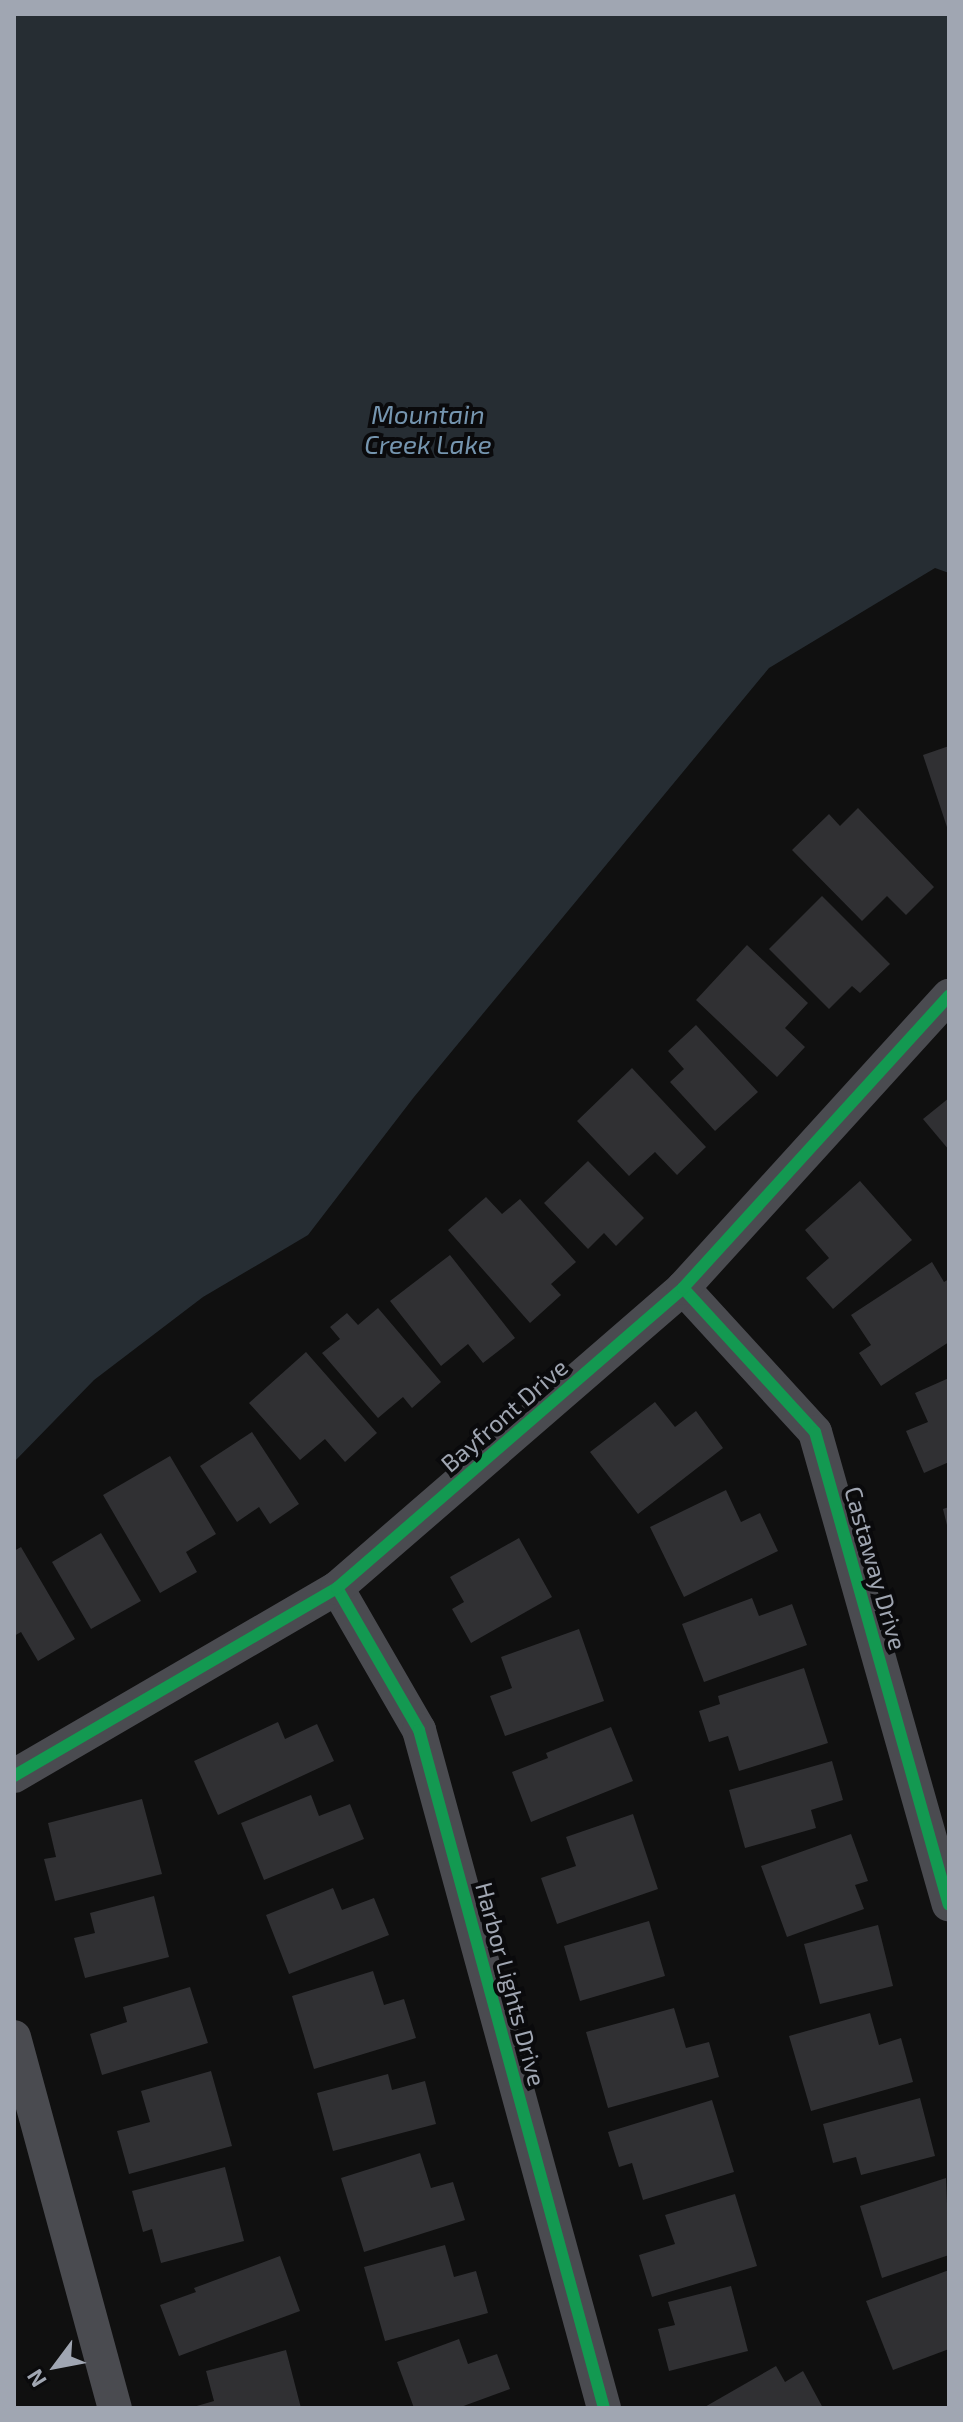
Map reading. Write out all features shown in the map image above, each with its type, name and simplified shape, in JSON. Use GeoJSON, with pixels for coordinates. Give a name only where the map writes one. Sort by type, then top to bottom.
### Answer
{"type":"FeatureCollection","features":[{"type":"Feature","properties":{"kind":"street","name":"Bayfront Drive"},"geometry":{"type":"LineString","coordinates":[[14,1776],[337,1588],[683,1288],[949,996]]}},
{"type":"Feature","properties":{"kind":"street","name":"Castaway Drive"},"geometry":{"type":"LineString","coordinates":[[683,1288],[815,1432],[949,1904]]}},
{"type":"Feature","properties":{"kind":"street","name":"Harbor Lights Drive"},"geometry":{"type":"LineString","coordinates":[[337,1588],[419,1730],[604,2408]]}},
{"type":"Feature","properties":{"kind":"street"},"geometry":{"type":"LineString","coordinates":[[14,2037],[115,2408]]}},
{"type":"Feature","properties":{"kind":"water","name":"Mountain Creek Lake"},"geometry":{"type":"Polygon","coordinates":[[[14,14],[949,14],[949,573],[935,568],[769,668],[414,1097],[308,1235],[203,1297],[94,1380],[14,1462],[14,14]]]}},
{"type":"Feature","properties":{"kind":"building"},"geometry":{"type":"Polygon","coordinates":[[[949,746],[949,830],[948,830],[923,755],[949,746]]]}},
{"type":"Feature","properties":{"kind":"building"},"geometry":{"type":"Polygon","coordinates":[[[858,808],[934,887],[906,915],[887,896],[862,921],[792,850],[829,814],[840,826],[858,808]]]}},
{"type":"Feature","properties":{"kind":"building"},"geometry":{"type":"Polygon","coordinates":[[[822,896],[890,964],[860,993],[852,986],[829,1009],[769,949],[822,896]]]}},
{"type":"Feature","properties":{"kind":"building"},"geometry":{"type":"Polygon","coordinates":[[[747,945],[808,1003],[785,1028],[805,1047],[777,1077],[696,1000],[747,945]]]}},
{"type":"Feature","properties":{"kind":"building"},"geometry":{"type":"Polygon","coordinates":[[[696,1025],[758,1092],[715,1131],[670,1082],[684,1069],[668,1051],[696,1025]]]}},
{"type":"Feature","properties":{"kind":"building"},"geometry":{"type":"Polygon","coordinates":[[[632,1068],[706,1147],[677,1175],[655,1152],[629,1176],[577,1121],[632,1068]]]}},
{"type":"Feature","properties":{"kind":"building"},"geometry":{"type":"Polygon","coordinates":[[[949,1098],[949,1150],[923,1119],[949,1098]]]}},
{"type":"Feature","properties":{"kind":"building"},"geometry":{"type":"Polygon","coordinates":[[[588,1161],[644,1218],[616,1246],[604,1233],[588,1249],[544,1203],[588,1161]]]}},
{"type":"Feature","properties":{"kind":"building"},"geometry":{"type":"Polygon","coordinates":[[[860,1181],[912,1240],[833,1309],[806,1278],[829,1258],[805,1230],[860,1181]]]}},
{"type":"Feature","properties":{"kind":"building"},"geometry":{"type":"Polygon","coordinates":[[[486,1197],[502,1214],[520,1199],[576,1262],[551,1284],[561,1295],[530,1323],[448,1230],[486,1197]]]}},
{"type":"Feature","properties":{"kind":"building"},"geometry":{"type":"Polygon","coordinates":[[[450,1255],[515,1338],[483,1363],[468,1344],[441,1366],[390,1301],[450,1255]]]}},
{"type":"Feature","properties":{"kind":"building"},"geometry":{"type":"Polygon","coordinates":[[[932,1262],[944,1282],[949,1279],[949,1342],[881,1386],[859,1353],[871,1345],[851,1315],[932,1262]]]}},
{"type":"Feature","properties":{"kind":"building"},"geometry":{"type":"Polygon","coordinates":[[[378,1308],[441,1382],[412,1408],[403,1397],[378,1418],[322,1353],[340,1339],[330,1327],[347,1313],[358,1325],[378,1308]]]}},
{"type":"Feature","properties":{"kind":"building"},"geometry":{"type":"Polygon","coordinates":[[[306,1352],[377,1433],[345,1462],[325,1439],[300,1460],[249,1403],[306,1352]]]}},
{"type":"Feature","properties":{"kind":"building"},"geometry":{"type":"Polygon","coordinates":[[[949,1378],[949,1462],[924,1473],[906,1431],[928,1422],[915,1393],[949,1378]]]}},
{"type":"Feature","properties":{"kind":"building"},"geometry":{"type":"Polygon","coordinates":[[[655,1402],[675,1427],[696,1411],[723,1448],[638,1514],[590,1452],[655,1402]]]}},
{"type":"Feature","properties":{"kind":"building"},"geometry":{"type":"Polygon","coordinates":[[[252,1432],[299,1504],[270,1524],[259,1507],[237,1522],[200,1466],[252,1432]]]}},
{"type":"Feature","properties":{"kind":"building"},"geometry":{"type":"Polygon","coordinates":[[[170,1456],[216,1534],[186,1552],[197,1572],[160,1593],[103,1495],[170,1456]]]}},
{"type":"Feature","properties":{"kind":"building"},"geometry":{"type":"Polygon","coordinates":[[[726,1490],[741,1522],[760,1513],[778,1551],[684,1597],[650,1527],[726,1490]]]}},
{"type":"Feature","properties":{"kind":"building"},"geometry":{"type":"Polygon","coordinates":[[[949,1507],[949,1529],[948,1529],[943,1509],[949,1507]]]}},
{"type":"Feature","properties":{"kind":"building"},"geometry":{"type":"Polygon","coordinates":[[[101,1533],[141,1601],[91,1629],[52,1562],[101,1533]]]}},
{"type":"Feature","properties":{"kind":"building"},"geometry":{"type":"Polygon","coordinates":[[[519,1538],[552,1597],[471,1643],[452,1609],[464,1602],[450,1577],[519,1538]]]}},
{"type":"Feature","properties":{"kind":"building"},"geometry":{"type":"Polygon","coordinates":[[[21,1547],[75,1639],[38,1661],[21,1632],[14,1636],[14,1551],[21,1547]]]}},
{"type":"Feature","properties":{"kind":"building"},"geometry":{"type":"Polygon","coordinates":[[[752,1598],[759,1616],[792,1604],[807,1645],[704,1682],[682,1624],[752,1598]]]}},
{"type":"Feature","properties":{"kind":"building"},"geometry":{"type":"Polygon","coordinates":[[[579,1629],[604,1701],[505,1736],[490,1696],[512,1688],[501,1657],[579,1629]]]}},
{"type":"Feature","properties":{"kind":"building"},"geometry":{"type":"Polygon","coordinates":[[[804,1668],[828,1743],[739,1771],[728,1736],[709,1742],[699,1711],[720,1704],[718,1696],[804,1668]]]}},
{"type":"Feature","properties":{"kind":"building"},"geometry":{"type":"Polygon","coordinates":[[[278,1722],[285,1739],[317,1724],[334,1761],[218,1815],[194,1761],[278,1722]]]}},
{"type":"Feature","properties":{"kind":"building"},"geometry":{"type":"Polygon","coordinates":[[[611,1727],[633,1781],[531,1822],[512,1772],[548,1758],[546,1753],[611,1727]]]}},
{"type":"Feature","properties":{"kind":"building"},"geometry":{"type":"Polygon","coordinates":[[[832,1761],[843,1800],[811,1810],[816,1828],[745,1848],[729,1790],[832,1761]]]}},
{"type":"Feature","properties":{"kind":"building"},"geometry":{"type":"Polygon","coordinates":[[[311,1795],[319,1816],[350,1804],[364,1839],[264,1880],[241,1823],[311,1795]]]}},
{"type":"Feature","properties":{"kind":"building"},"geometry":{"type":"Polygon","coordinates":[[[142,1799],[162,1874],[55,1901],[44,1859],[56,1857],[48,1823],[142,1799]]]}},
{"type":"Feature","properties":{"kind":"building"},"geometry":{"type":"Polygon","coordinates":[[[633,1814],[658,1889],[557,1924],[541,1878],[576,1866],[566,1837],[633,1814]]]}},
{"type":"Feature","properties":{"kind":"building"},"geometry":{"type":"Polygon","coordinates":[[[851,1834],[868,1881],[855,1885],[864,1909],[787,1937],[761,1866],[851,1834]]]}},
{"type":"Feature","properties":{"kind":"building"},"geometry":{"type":"Polygon","coordinates":[[[333,1888],[342,1910],[374,1898],[389,1935],[289,1974],[266,1915],[333,1888]]]}},
{"type":"Feature","properties":{"kind":"building"},"geometry":{"type":"Polygon","coordinates":[[[154,1896],[169,1957],[85,1978],[74,1938],[95,1933],[90,1913],[154,1896]]]}},
{"type":"Feature","properties":{"kind":"building"},"geometry":{"type":"Polygon","coordinates":[[[649,1921],[665,1976],[580,2001],[564,1946],[649,1921]]]}},
{"type":"Feature","properties":{"kind":"building"},"geometry":{"type":"Polygon","coordinates":[[[878,1925],[893,1986],[820,2004],[804,1944],[878,1925]]]}},
{"type":"Feature","properties":{"kind":"building"},"geometry":{"type":"Polygon","coordinates":[[[373,1971],[384,2005],[404,1999],[416,2038],[314,2069],[292,1996],[373,1971]]]}},
{"type":"Feature","properties":{"kind":"building"},"geometry":{"type":"Polygon","coordinates":[[[190,1987],[208,2043],[102,2075],[90,2034],[127,2022],[123,2007],[190,1987]]]}},
{"type":"Feature","properties":{"kind":"building"},"geometry":{"type":"Polygon","coordinates":[[[674,2008],[686,2048],[709,2042],[719,2077],[608,2108],[586,2032],[674,2008]]]}},
{"type":"Feature","properties":{"kind":"building"},"geometry":{"type":"Polygon","coordinates":[[[870,2013],[879,2045],[901,2038],[913,2082],[811,2111],[789,2036],[870,2013]]]}},
{"type":"Feature","properties":{"kind":"building"},"geometry":{"type":"Polygon","coordinates":[[[211,2071],[232,2146],[129,2174],[117,2131],[150,2122],[141,2091],[211,2071]]]}},
{"type":"Feature","properties":{"kind":"building"},"geometry":{"type":"Polygon","coordinates":[[[388,2074],[392,2090],[425,2081],[436,2124],[333,2151],[317,2093],[388,2074]]]}},
{"type":"Feature","properties":{"kind":"building"},"geometry":{"type":"Polygon","coordinates":[[[920,2098],[935,2156],[861,2175],[856,2157],[833,2163],[823,2124],[920,2098]]]}},
{"type":"Feature","properties":{"kind":"building"},"geometry":{"type":"Polygon","coordinates":[[[712,2100],[734,2172],[643,2200],[632,2163],[619,2167],[608,2132],[712,2100]]]}},
{"type":"Feature","properties":{"kind":"building"},"geometry":{"type":"Polygon","coordinates":[[[420,2153],[431,2188],[453,2182],[465,2220],[364,2252],[341,2178],[420,2153]]]}},
{"type":"Feature","properties":{"kind":"building"},"geometry":{"type":"Polygon","coordinates":[[[225,2167],[244,2241],[161,2263],[152,2229],[143,2232],[132,2191],[225,2167]]]}},
{"type":"Feature","properties":{"kind":"building"},"geometry":{"type":"Polygon","coordinates":[[[946,2178],[949,2255],[882,2278],[860,2206],[946,2178]]]}},
{"type":"Feature","properties":{"kind":"building"},"geometry":{"type":"Polygon","coordinates":[[[735,2194],[757,2266],[652,2297],[639,2255],[675,2244],[665,2215],[735,2194]]]}},
{"type":"Feature","properties":{"kind":"building"},"geometry":{"type":"Polygon","coordinates":[[[445,2245],[454,2277],[476,2271],[488,2313],[385,2341],[364,2267],[445,2245]]]}},
{"type":"Feature","properties":{"kind":"building"},"geometry":{"type":"Polygon","coordinates":[[[280,2256],[300,2311],[179,2356],[160,2305],[196,2292],[194,2288],[280,2256]]]}},
{"type":"Feature","properties":{"kind":"building"},"geometry":{"type":"Polygon","coordinates":[[[949,2270],[949,2349],[893,2370],[866,2301],[949,2270]]]}},
{"type":"Feature","properties":{"kind":"building"},"geometry":{"type":"Polygon","coordinates":[[[731,2286],[748,2351],[669,2371],[658,2329],[675,2325],[668,2302],[731,2286]]]}},
{"type":"Feature","properties":{"kind":"building"},"geometry":{"type":"Polygon","coordinates":[[[459,2339],[468,2364],[497,2354],[510,2389],[458,2408],[414,2408],[397,2362],[459,2339]]]}},
{"type":"Feature","properties":{"kind":"building"},"geometry":{"type":"Polygon","coordinates":[[[286,2350],[301,2408],[190,2408],[214,2401],[206,2371],[286,2350]]]}},
{"type":"Feature","properties":{"kind":"building"},"geometry":{"type":"Polygon","coordinates":[[[776,2366],[785,2382],[803,2371],[823,2408],[703,2408],[776,2366]]]}},
{"type":"Feature","properties":{"kind":"cycle path"},"geometry":{"type":"LineString","coordinates":[[14,1776],[337,1588],[683,1288],[949,996]]}},
{"type":"Feature","properties":{"kind":"cycle path"},"geometry":{"type":"LineString","coordinates":[[683,1288],[815,1432],[949,1904]]}},
{"type":"Feature","properties":{"kind":"cycle path"},"geometry":{"type":"LineString","coordinates":[[337,1588],[419,1730],[604,2408]]}}]}
